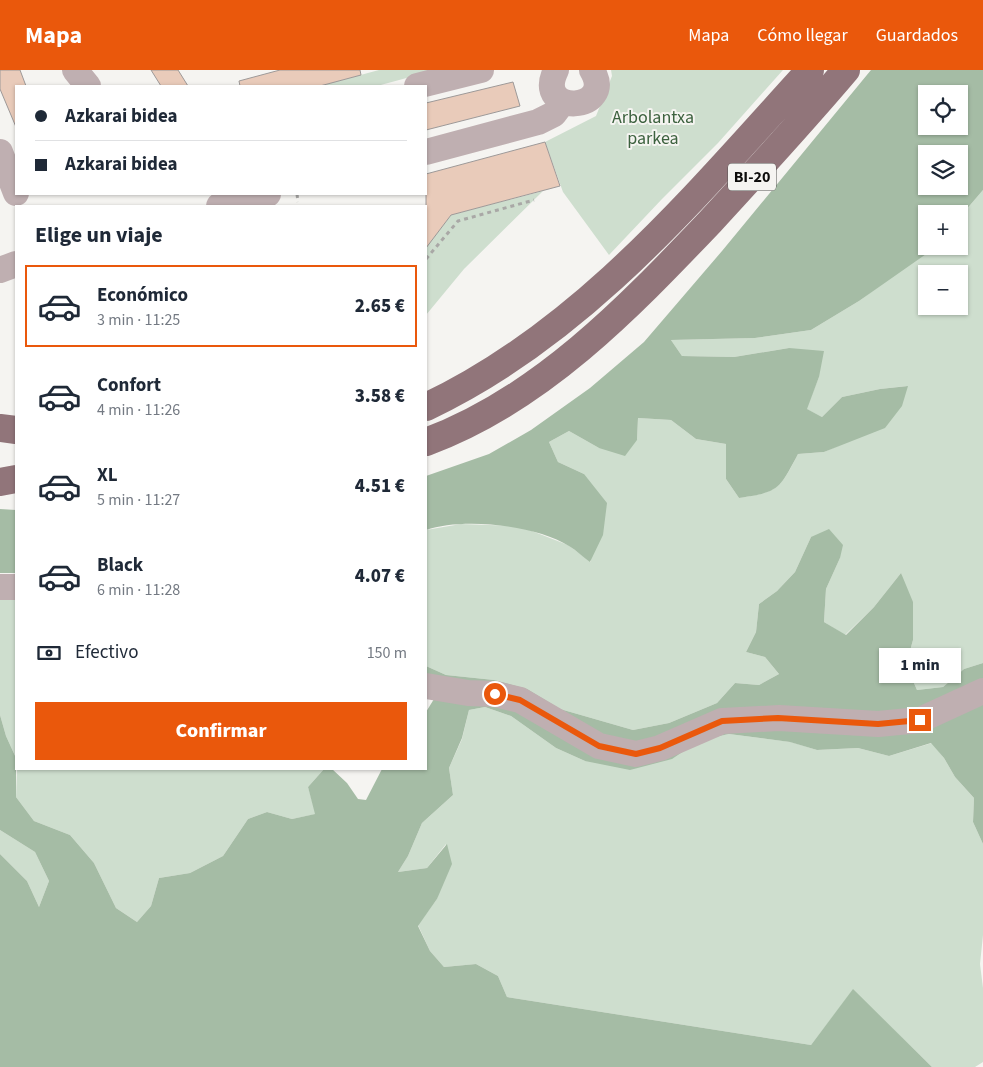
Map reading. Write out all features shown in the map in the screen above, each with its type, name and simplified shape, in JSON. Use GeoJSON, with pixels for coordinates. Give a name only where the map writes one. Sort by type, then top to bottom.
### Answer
{"type":"FeatureCollection","features":[{"type":"Feature","properties":{"kind":"main road","name":"BI-20"},"geometry":{"type":"LineString","coordinates":[[427,408],[464,390],[520,354],[576,312],[631,262],[680,213],[810,70]]}},
{"type":"Feature","properties":{"kind":"main road","name":"BI-20"},"geometry":{"type":"LineString","coordinates":[[427,442],[479,418],[566,360],[600,332],[654,281],[754,174],[846,70]]}},
{"type":"Feature","properties":{"kind":"main road"},"geometry":{"type":"LineString","coordinates":[[0,428],[15,430]]}},
{"type":"Feature","properties":{"kind":"main road"},"geometry":{"type":"LineString","coordinates":[[0,441],[15,442]]}},
{"type":"Feature","properties":{"kind":"main road"},"geometry":{"type":"LineString","coordinates":[[0,473],[15,474]]}},
{"type":"Feature","properties":{"kind":"main road"},"geometry":{"type":"LineString","coordinates":[[0,482],[15,479]]}},
{"type":"Feature","properties":{"kind":"street"},"geometry":{"type":"LineString","coordinates":[[75,70],[87,85]]}},
{"type":"Feature","properties":{"kind":"street"},"geometry":{"type":"LineString","coordinates":[[421,85],[481,70]]}},
{"type":"Feature","properties":{"kind":"street"},"geometry":{"type":"LineString","coordinates":[[550,72],[554,91],[563,102],[579,104],[592,96],[596,80],[592,70]]}},
{"type":"Feature","properties":{"kind":"street"},"geometry":{"type":"LineString","coordinates":[[427,152],[538,122],[554,114],[563,102]]}},
{"type":"Feature","properties":{"kind":"street"},"geometry":{"type":"LineString","coordinates":[[0,152],[15,191]]}},
{"type":"Feature","properties":{"kind":"street"},"geometry":{"type":"LineString","coordinates":[[223,205],[264,195]]}},
{"type":"Feature","properties":{"kind":"street"},"geometry":{"type":"LineString","coordinates":[[0,270],[15,264]]}},
{"type":"Feature","properties":{"kind":"street"},"geometry":{"type":"LineString","coordinates":[[0,587],[15,587]]}},
{"type":"Feature","properties":{"kind":"street"},"geometry":{"type":"LineString","coordinates":[[427,686],[468,693],[495,694],[520,700],[599,746],[636,754],[660,748],[722,721],[778,718],[878,724],[920,720],[983,691]]}},
{"type":"Feature","properties":{"kind":"path"},"geometry":{"type":"LineString","coordinates":[[297,195],[298,202]]}},
{"type":"Feature","properties":{"kind":"path"},"geometry":{"type":"LineString","coordinates":[[427,258],[458,222],[534,200]]}},
{"type":"Feature","properties":{"kind":"green space"},"geometry":{"type":"Polygon","coordinates":[[[379,70],[436,70],[381,85],[324,85],[379,70]]]}},
{"type":"Feature","properties":{"kind":"green space","name":"Arbolantxa parkea"},"geometry":{"type":"Polygon","coordinates":[[[611,70],[783,70],[718,143],[609,255],[563,192],[545,142],[596,116],[612,76],[611,70]]]}},
{"type":"Feature","properties":{"kind":"green space"},"geometry":{"type":"Polygon","coordinates":[[[871,70],[983,70],[983,190],[968,208],[968,205],[918,205],[918,255],[925,255],[859,301],[811,330],[755,338],[671,340],[682,356],[734,357],[789,348],[824,351],[819,377],[807,409],[822,417],[842,397],[880,389],[908,386],[902,406],[885,428],[824,452],[798,454],[782,482],[776,487],[762,494],[739,498],[726,479],[726,444],[696,439],[671,420],[638,418],[637,440],[625,456],[599,448],[569,431],[549,442],[558,462],[584,474],[607,503],[603,535],[590,562],[572,548],[555,539],[519,528],[499,525],[459,524],[427,530],[427,476],[489,454],[531,430],[590,388],[644,342],[722,251],[871,70]]]}},
{"type":"Feature","properties":{"kind":"green space"},"geometry":{"type":"Polygon","coordinates":[[[983,190],[983,663],[964,669],[943,687],[917,690],[906,665],[913,640],[901,573],[874,607],[845,635],[824,622],[826,589],[840,558],[811,537],[795,572],[777,591],[759,604],[756,632],[746,652],[765,657],[779,674],[759,685],[735,683],[717,703],[669,723],[633,730],[560,709],[494,680],[446,675],[427,666],[427,530],[461,524],[519,526],[568,545],[591,562],[584,474],[558,462],[549,442],[569,431],[599,448],[637,440],[638,418],[671,420],[696,439],[726,444],[726,479],[739,498],[770,491],[782,482],[798,454],[824,452],[849,441],[907,386],[880,389],[842,397],[822,417],[806,409],[819,377],[789,348],[734,357],[682,356],[671,340],[755,338],[811,330],[859,301],[922,255],[968,255],[968,208],[983,190]]]}},
{"type":"Feature","properties":{"kind":"green space"},"geometry":{"type":"Polygon","coordinates":[[[543,191],[464,269],[427,314],[427,246],[451,215],[543,191]]]}},
{"type":"Feature","properties":{"kind":"green space"},"geometry":{"type":"Polygon","coordinates":[[[0,509],[15,510],[15,573],[0,573],[0,509]]]}},
{"type":"Feature","properties":{"kind":"green space"},"geometry":{"type":"Polygon","coordinates":[[[829,529],[843,545],[840,558],[826,589],[824,622],[846,635],[874,607],[901,573],[913,602],[913,640],[906,665],[917,690],[943,687],[964,669],[983,663],[983,844],[973,822],[974,798],[955,777],[944,758],[931,743],[889,756],[858,748],[817,750],[790,742],[729,734],[700,740],[672,759],[630,770],[585,761],[556,748],[511,716],[485,707],[469,710],[462,738],[449,768],[453,795],[422,823],[408,856],[398,872],[427,868],[447,844],[452,864],[437,899],[418,926],[430,951],[444,967],[476,964],[498,976],[507,997],[811,1045],[853,989],[932,1067],[0,1067],[0,854],[27,881],[39,907],[49,881],[35,852],[0,830],[0,715],[6,736],[15,756],[16,797],[34,821],[70,835],[94,863],[116,908],[137,922],[151,906],[159,878],[190,873],[223,856],[248,819],[267,812],[292,819],[315,814],[308,787],[323,770],[333,770],[347,783],[358,799],[366,800],[381,770],[427,770],[427,710],[434,699],[427,696],[427,666],[446,675],[494,680],[527,689],[560,709],[633,730],[669,723],[717,703],[735,683],[759,685],[779,674],[765,657],[746,652],[756,632],[759,604],[777,591],[795,572],[811,537],[829,529]]]}},
{"type":"Feature","properties":{"kind":"green space"},"geometry":{"type":"Polygon","coordinates":[[[0,600],[15,600],[15,756],[6,736],[0,715],[0,600]]]}},
{"type":"Feature","properties":{"kind":"green space"},"geometry":{"type":"Polygon","coordinates":[[[485,707],[511,716],[556,748],[585,761],[729,734],[791,742],[817,750],[858,748],[889,756],[932,743],[944,758],[955,777],[974,798],[973,822],[983,844],[983,935],[980,964],[983,988],[983,1062],[975,1067],[932,1067],[853,990],[811,1045],[507,997],[498,976],[476,964],[444,967],[430,951],[418,925],[437,899],[446,844],[427,868],[398,872],[408,856],[422,823],[453,795],[449,768],[462,739],[469,710],[485,707]]]}},
{"type":"Feature","properties":{"kind":"green space"},"geometry":{"type":"Polygon","coordinates":[[[17,770],[323,770],[308,787],[316,814],[292,819],[267,812],[248,819],[223,856],[190,873],[159,878],[151,906],[137,922],[116,908],[94,863],[70,835],[34,821],[16,797],[17,770]]]}},
{"type":"Feature","properties":{"kind":"green space"},"geometry":{"type":"Polygon","coordinates":[[[0,830],[35,852],[49,881],[39,907],[27,881],[0,854],[0,830]]]}},
{"type":"Feature","properties":{"kind":"building"},"geometry":{"type":"Polygon","coordinates":[[[0,70],[20,70],[26,85],[15,85],[15,125],[0,89],[0,70]]]}},
{"type":"Feature","properties":{"kind":"building"},"geometry":{"type":"Polygon","coordinates":[[[151,70],[178,70],[187,85],[160,85],[151,70]]]}},
{"type":"Feature","properties":{"kind":"building"},"geometry":{"type":"Polygon","coordinates":[[[280,70],[360,70],[361,75],[324,85],[240,85],[239,81],[280,70]]]}},
{"type":"Feature","properties":{"kind":"building"},"geometry":{"type":"Polygon","coordinates":[[[513,82],[520,106],[427,130],[427,103],[513,82]]]}},
{"type":"Feature","properties":{"kind":"building"},"geometry":{"type":"Polygon","coordinates":[[[545,142],[560,186],[451,215],[427,247],[427,174],[545,142]]]}},
{"type":"Feature","properties":{"kind":"route"},"geometry":{"type":"LineString","coordinates":[[495,694],[520,700],[599,746],[636,754],[660,748],[722,721],[778,718],[878,724],[920,720]]}}]}
